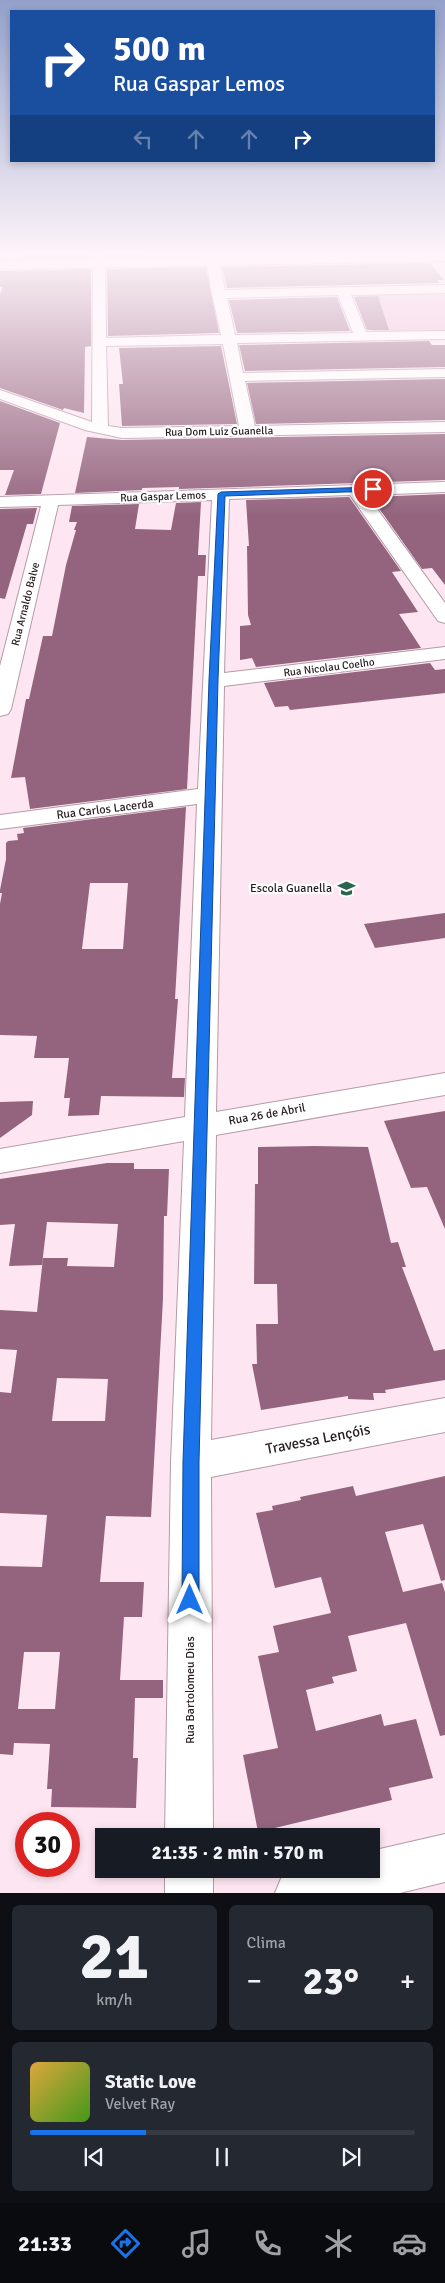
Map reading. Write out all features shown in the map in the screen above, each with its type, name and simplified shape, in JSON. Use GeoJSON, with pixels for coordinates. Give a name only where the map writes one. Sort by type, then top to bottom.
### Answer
{"type":"FeatureCollection","features":[{"type":"Feature","properties":{"kind":"street"},"geometry":{"type":"LineString","coordinates":[[100,429],[99,342],[170,340]]}},
{"type":"Feature","properties":{"kind":"street"},"geometry":{"type":"LineString","coordinates":[[228,340],[248,431]]}},
{"type":"Feature","properties":{"kind":"street"},"geometry":{"type":"LineString","coordinates":[[237,377],[445,373]]}},
{"type":"Feature","properties":{"kind":"street","name":"Rua Dom Luiz Guanella"},"geometry":{"type":"LineString","coordinates":[[1,395],[100,429],[122,433],[445,427]]}},
{"type":"Feature","properties":{"kind":"street","name":"Rua Gaspar Lemos"},"geometry":{"type":"LineString","coordinates":[[0,502],[445,487]]}},
{"type":"Feature","properties":{"kind":"street"},"geometry":{"type":"LineString","coordinates":[[355,490],[445,617]]}},
{"type":"Feature","properties":{"kind":"street","name":"Rua Bartolomeu Dias"},"geometry":{"type":"LineString","coordinates":[[189,1828],[191,1462],[210,795],[221,494]]}},
{"type":"Feature","properties":{"kind":"street","name":"Rua Arnaldo Balve"},"geometry":{"type":"LineString","coordinates":[[0,709],[50,500]]}},
{"type":"Feature","properties":{"kind":"street","name":"Rua Nicolau Coelho"},"geometry":{"type":"LineString","coordinates":[[214,680],[445,653]]}},
{"type":"Feature","properties":{"kind":"street","name":"Rua Carlos Lacerda"},"geometry":{"type":"LineString","coordinates":[[0,822],[210,795]]}},
{"type":"Feature","properties":{"kind":"street","name":"Rua 26 de Abril"},"geometry":{"type":"LineString","coordinates":[[0,1161],[445,1084]]}},
{"type":"Feature","properties":{"kind":"street","name":"Travessa Lençóis"},"geometry":{"type":"LineString","coordinates":[[191,1462],[445,1415]]}},
{"type":"Feature","properties":{"kind":"street"},"geometry":{"type":"LineString","coordinates":[[299,1893],[445,1858]]}},
{"type":"Feature","properties":{"kind":"street"},"geometry":{"type":"LineString","coordinates":[[189,1878],[189,1893]]}},
{"type":"Feature","properties":{"kind":"building"},"geometry":{"type":"Polygon","coordinates":[[[0,340],[91,340],[91,346],[85,347],[84,413],[64,408],[63,410],[0,388],[0,340]]]}},
{"type":"Feature","properties":{"kind":"building"},"geometry":{"type":"Polygon","coordinates":[[[429,341],[432,345],[445,345],[445,367],[245,371],[239,345],[429,341]]]}},
{"type":"Feature","properties":{"kind":"building"},"geometry":{"type":"Polygon","coordinates":[[[221,346],[237,424],[122,426],[119,384],[123,384],[119,348],[221,346]]]}},
{"type":"Feature","properties":{"kind":"building"},"geometry":{"type":"Polygon","coordinates":[[[445,379],[445,420],[256,424],[247,383],[445,379]]]}},
{"type":"Feature","properties":{"kind":"building"},"geometry":{"type":"Polygon","coordinates":[[[0,401],[60,423],[41,494],[5,495],[14,470],[0,470],[0,401]]]}},
{"type":"Feature","properties":{"kind":"building"},"geometry":{"type":"Polygon","coordinates":[[[445,434],[445,480],[179,489],[179,487],[142,488],[142,490],[75,493],[87,437],[122,440],[445,434]]]}},
{"type":"Feature","properties":{"kind":"building"},"geometry":{"type":"Polygon","coordinates":[[[445,494],[445,585],[432,568],[422,569],[371,497],[445,494]]]}},
{"type":"Feature","properties":{"kind":"building"},"geometry":{"type":"Polygon","coordinates":[[[349,497],[401,571],[392,572],[418,612],[399,614],[421,648],[256,667],[252,658],[240,660],[240,626],[251,625],[248,615],[247,546],[249,546],[246,500],[349,497]]]}},
{"type":"Feature","properties":{"kind":"building"},"geometry":{"type":"Polygon","coordinates":[[[201,502],[198,555],[206,555],[205,576],[198,576],[187,789],[30,809],[25,777],[11,778],[26,699],[29,699],[43,636],[52,636],[66,565],[76,530],[74,530],[77,522],[69,522],[72,506],[139,504],[135,529],[171,530],[176,503],[201,502]]]}},
{"type":"Feature","properties":{"kind":"building"},"geometry":{"type":"Polygon","coordinates":[[[37,508],[33,524],[27,524],[5,599],[0,598],[0,509],[37,508]]]}},
{"type":"Feature","properties":{"kind":"building"},"geometry":{"type":"Polygon","coordinates":[[[430,663],[435,670],[445,669],[445,693],[290,710],[288,706],[275,707],[264,683],[430,663]]]}},
{"type":"Feature","properties":{"kind":"building"},"geometry":{"type":"Polygon","coordinates":[[[186,807],[175,999],[178,999],[172,1078],[185,1078],[184,1097],[101,1096],[99,1115],[68,1116],[70,1098],[64,1098],[69,1058],[34,1058],[37,1036],[0,1035],[0,904],[2,893],[0,893],[0,890],[6,859],[6,843],[18,840],[17,834],[24,833],[23,828],[186,807]],[[90,883],[82,949],[123,949],[128,883],[90,883]]]}},
{"type":"Feature","properties":{"kind":"building"},"geometry":{"type":"Polygon","coordinates":[[[445,913],[445,938],[375,948],[364,924],[445,913]]]}},
{"type":"Feature","properties":{"kind":"building"},"geometry":{"type":"Polygon","coordinates":[[[33,1101],[32,1115],[0,1138],[0,1102],[33,1101]]]}},
{"type":"Feature","properties":{"kind":"building"},"geometry":{"type":"Polygon","coordinates":[[[445,1111],[445,1229],[427,1187],[411,1188],[384,1121],[445,1111]]]}},
{"type":"Feature","properties":{"kind":"building"},"geometry":{"type":"Polygon","coordinates":[[[258,1147],[368,1147],[391,1243],[398,1242],[406,1267],[402,1267],[434,1351],[445,1349],[445,1380],[385,1390],[386,1393],[373,1393],[374,1400],[348,1399],[348,1396],[261,1410],[252,1364],[257,1364],[256,1324],[278,1324],[277,1284],[254,1284],[255,1184],[258,1184],[258,1147]]]}},
{"type":"Feature","properties":{"kind":"building"},"geometry":{"type":"Polygon","coordinates":[[[107,1163],[134,1163],[134,1169],[169,1169],[167,1216],[164,1216],[163,1299],[151,1517],[106,1516],[100,1582],[144,1582],[142,1617],[124,1617],[120,1680],[163,1680],[163,1698],[135,1698],[133,1758],[138,1758],[136,1808],[51,1807],[52,1789],[47,1789],[50,1744],[14,1743],[13,1755],[0,1754],[0,1566],[42,1567],[47,1515],[0,1513],[0,1392],[11,1393],[17,1350],[0,1349],[0,1310],[37,1312],[43,1258],[68,1258],[67,1266],[114,1267],[118,1224],[47,1222],[42,1265],[9,1266],[15,1224],[0,1225],[0,1179],[107,1163]],[[57,1378],[52,1421],[105,1421],[108,1379],[57,1378]],[[24,1652],[18,1709],[55,1709],[60,1652],[24,1652]]]}},
{"type":"Feature","properties":{"kind":"building"},"geometry":{"type":"Polygon","coordinates":[[[445,1476],[445,1580],[441,1581],[423,1524],[385,1532],[403,1592],[442,1583],[445,1592],[445,1735],[440,1736],[406,1623],[348,1636],[357,1671],[332,1677],[334,1683],[306,1690],[316,1731],[381,1714],[384,1726],[416,1719],[433,1778],[389,1788],[392,1800],[275,1828],[257,1828],[243,1755],[278,1748],[258,1656],[279,1652],[273,1626],[331,1613],[321,1577],[275,1588],[256,1513],[273,1510],[272,1506],[301,1500],[300,1497],[353,1486],[356,1496],[445,1476]]]}},
{"type":"Feature","properties":{"kind":"place","name":"Escola Guanella"},"geometry":{"type":"Point","coordinates":[346,888]}},
{"type":"Feature","properties":{"kind":"route"},"geometry":{"type":"LineString","coordinates":[[190,1600],[191,1462],[221,494],[373,489]]}}]}
